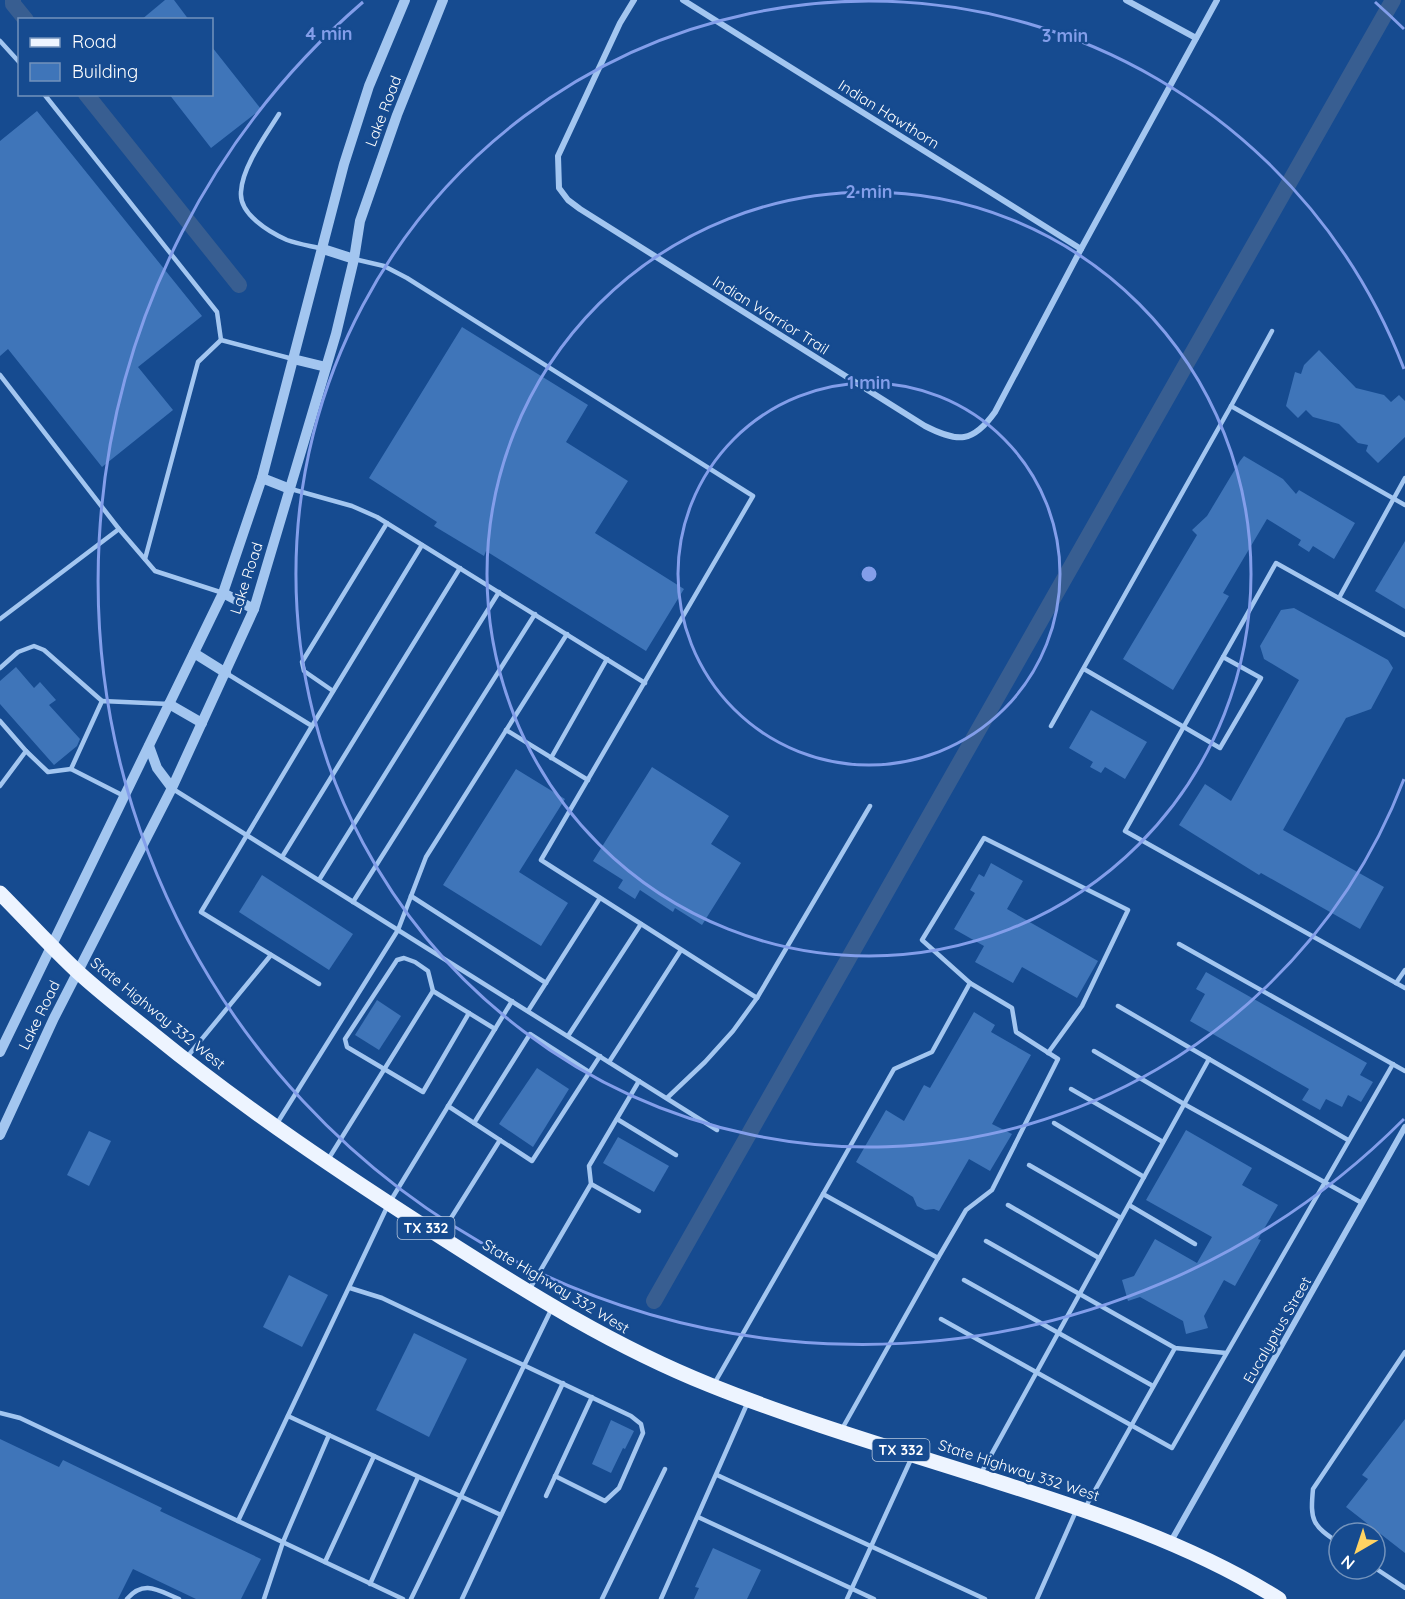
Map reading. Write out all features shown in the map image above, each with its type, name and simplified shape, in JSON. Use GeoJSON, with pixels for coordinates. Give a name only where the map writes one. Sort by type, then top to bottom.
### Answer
{"type":"FeatureCollection","features":[{"type":"Feature","properties":{"kind":"main road","name":"State Highway 332 West"},"geometry":{"type":"LineString","coordinates":[[0,893],[77,971],[185,1060],[275,1127],[388,1205],[552,1308],[621,1346],[712,1386],[841,1431],[1081,1508],[1170,1544],[1280,1599]]}},
{"type":"Feature","properties":{"kind":"street","name":"Lake Road"},"geometry":{"type":"LineString","coordinates":[[0,1052],[223,593],[262,478],[345,164],[369,86],[405,0]]}},
{"type":"Feature","properties":{"kind":"street","name":"Lake Road"},"geometry":{"type":"LineString","coordinates":[[0,1135],[77,971],[172,788],[254,609],[326,367],[354,259],[360,221],[397,115],[443,0]]}},
{"type":"Feature","properties":{"kind":"street","name":"Indian Warrior Trail"},"geometry":{"type":"LineString","coordinates":[[634,0],[620,23],[558,156],[559,188],[568,200],[580,209],[925,426],[944,435],[960,439],[974,435],[985,426],[995,412],[1217,0]]}},
{"type":"Feature","properties":{"kind":"street","name":"Indian Hawthorn"},"geometry":{"type":"LineString","coordinates":[[683,0],[1082,249]]}},
{"type":"Feature","properties":{"kind":"street"},"geometry":{"type":"LineString","coordinates":[[1126,0],[1196,38]]}},
{"type":"Feature","properties":{"kind":"street"},"geometry":{"type":"LineString","coordinates":[[322,249],[354,259]]}},
{"type":"Feature","properties":{"kind":"street"},"geometry":{"type":"LineString","coordinates":[[293,359],[326,367]]}},
{"type":"Feature","properties":{"kind":"street"},"geometry":{"type":"LineString","coordinates":[[262,478],[290,489]]}},
{"type":"Feature","properties":{"kind":"street"},"geometry":{"type":"LineString","coordinates":[[223,593],[254,609]]}},
{"type":"Feature","properties":{"kind":"street"},"geometry":{"type":"LineString","coordinates":[[194,653],[226,673]]}},
{"type":"Feature","properties":{"kind":"street"},"geometry":{"type":"LineString","coordinates":[[169,704],[202,723]]}},
{"type":"Feature","properties":{"kind":"street"},"geometry":{"type":"LineString","coordinates":[[149,746],[157,768],[172,788]]}},
{"type":"Feature","properties":{"kind":"street","name":"Eucalyptus Street"},"geometry":{"type":"LineString","coordinates":[[1170,1544],[1405,1127]]}},
{"type":"Feature","properties":{"kind":"lane"},"geometry":{"type":"LineString","coordinates":[[0,41],[18,61]]}},
{"type":"Feature","properties":{"kind":"lane"},"geometry":{"type":"LineString","coordinates":[[46,96],[217,312],[221,340]]}},
{"type":"Feature","properties":{"kind":"lane"},"geometry":{"type":"LineString","coordinates":[[279,114],[261,142],[244,177],[241,198],[245,208],[269,230],[288,240],[322,249]]}},
{"type":"Feature","properties":{"kind":"lane"},"geometry":{"type":"LineString","coordinates":[[354,259],[384,266],[407,278],[753,496],[541,860],[757,998]]}},
{"type":"Feature","properties":{"kind":"lane"},"geometry":{"type":"LineString","coordinates":[[1051,726],[1272,331]]}},
{"type":"Feature","properties":{"kind":"lane"},"geometry":{"type":"LineString","coordinates":[[221,340],[293,359]]}},
{"type":"Feature","properties":{"kind":"lane"},"geometry":{"type":"LineString","coordinates":[[145,559],[198,362],[221,340]]}},
{"type":"Feature","properties":{"kind":"lane"},"geometry":{"type":"LineString","coordinates":[[0,375],[119,529],[155,571],[223,593]]}},
{"type":"Feature","properties":{"kind":"lane"},"geometry":{"type":"LineString","coordinates":[[1231,406],[1405,505]]}},
{"type":"Feature","properties":{"kind":"lane"},"geometry":{"type":"LineString","coordinates":[[1339,598],[1405,478]]}},
{"type":"Feature","properties":{"kind":"lane"},"geometry":{"type":"LineString","coordinates":[[290,489],[352,506],[387,523],[645,683]]}},
{"type":"Feature","properties":{"kind":"lane"},"geometry":{"type":"LineString","coordinates":[[333,691],[304,671],[302,662],[387,523]]}},
{"type":"Feature","properties":{"kind":"lane"},"geometry":{"type":"LineString","coordinates":[[0,619],[119,529]]}},
{"type":"Feature","properties":{"kind":"lane"},"geometry":{"type":"LineString","coordinates":[[319,984],[201,912],[422,544]]}},
{"type":"Feature","properties":{"kind":"lane"},"geometry":{"type":"LineString","coordinates":[[1405,635],[1276,563],[1125,831],[1405,988]]}},
{"type":"Feature","properties":{"kind":"lane"},"geometry":{"type":"LineString","coordinates":[[282,857],[460,568]]}},
{"type":"Feature","properties":{"kind":"lane"},"geometry":{"type":"LineString","coordinates":[[319,880],[499,592]]}},
{"type":"Feature","properties":{"kind":"lane"},"geometry":{"type":"LineString","coordinates":[[353,902],[535,614]]}},
{"type":"Feature","properties":{"kind":"lane"},"geometry":{"type":"LineString","coordinates":[[275,1127],[398,930],[426,857],[567,634]]}},
{"type":"Feature","properties":{"kind":"lane"},"geometry":{"type":"LineString","coordinates":[[0,668],[18,652],[34,646],[44,650],[102,700],[169,704]]}},
{"type":"Feature","properties":{"kind":"lane"},"geometry":{"type":"LineString","coordinates":[[1084,669],[1220,748],[1261,678],[1223,657]]}},
{"type":"Feature","properties":{"kind":"lane"},"geometry":{"type":"LineString","coordinates":[[551,758],[607,659]]}},
{"type":"Feature","properties":{"kind":"lane"},"geometry":{"type":"LineString","coordinates":[[226,673],[312,726]]}},
{"type":"Feature","properties":{"kind":"lane"},"geometry":{"type":"LineString","coordinates":[[71,768],[102,700]]}},
{"type":"Feature","properties":{"kind":"lane"},"geometry":{"type":"LineString","coordinates":[[0,721],[48,772],[71,768],[125,796]]}},
{"type":"Feature","properties":{"kind":"lane"},"geometry":{"type":"LineString","coordinates":[[506,730],[588,780]]}},
{"type":"Feature","properties":{"kind":"lane"},"geometry":{"type":"LineString","coordinates":[[0,786],[26,751]]}},
{"type":"Feature","properties":{"kind":"lane"},"geometry":{"type":"LineString","coordinates":[[172,788],[717,1130]]}},
{"type":"Feature","properties":{"kind":"lane"},"geometry":{"type":"LineString","coordinates":[[667,1098],[705,1062],[733,1031],[757,998],[870,806]]}},
{"type":"Feature","properties":{"kind":"lane"},"geometry":{"type":"LineString","coordinates":[[841,1431],[966,1210],[992,1190],[1058,1059],[1048,1053],[1016,1032],[1011,1008],[970,983],[922,940],[984,838],[1128,909],[1082,1006],[1048,1053]]}},
{"type":"Feature","properties":{"kind":"lane"},"geometry":{"type":"LineString","coordinates":[[411,896],[546,983]]}},
{"type":"Feature","properties":{"kind":"lane"},"geometry":{"type":"LineString","coordinates":[[528,1011],[600,898]]}},
{"type":"Feature","properties":{"kind":"lane"},"geometry":{"type":"LineString","coordinates":[[568,1036],[641,924]]}},
{"type":"Feature","properties":{"kind":"lane"},"geometry":{"type":"LineString","coordinates":[[1179,944],[1405,1071]]}},
{"type":"Feature","properties":{"kind":"lane"},"geometry":{"type":"LineString","coordinates":[[609,1062],[681,950]]}},
{"type":"Feature","properties":{"kind":"lane"},"geometry":{"type":"LineString","coordinates":[[185,1060],[271,955]]}},
{"type":"Feature","properties":{"kind":"lane"},"geometry":{"type":"LineString","coordinates":[[469,1013],[423,1092],[347,1047],[345,1039],[397,960],[404,958],[428,971],[433,991],[469,1013],[495,1029]]}},
{"type":"Feature","properties":{"kind":"lane"},"geometry":{"type":"LineString","coordinates":[[1396,983],[1405,970]]}},
{"type":"Feature","properties":{"kind":"lane"},"geometry":{"type":"LineString","coordinates":[[712,1386],[894,1069],[932,1052],[970,983]]}},
{"type":"Feature","properties":{"kind":"lane"},"geometry":{"type":"LineString","coordinates":[[326,1163],[433,991]]}},
{"type":"Feature","properties":{"kind":"lane"},"geometry":{"type":"LineString","coordinates":[[238,1521],[388,1205],[512,1001]]}},
{"type":"Feature","properties":{"kind":"lane"},"geometry":{"type":"LineString","coordinates":[[1118,1006],[1348,1140]]}},
{"type":"Feature","properties":{"kind":"lane"},"geometry":{"type":"LineString","coordinates":[[474,1123],[530,1034],[589,1072]]}},
{"type":"Feature","properties":{"kind":"lane"},"geometry":{"type":"LineString","coordinates":[[1094,1051],[1362,1203]]}},
{"type":"Feature","properties":{"kind":"lane"},"geometry":{"type":"LineString","coordinates":[[448,1106],[532,1161],[600,1056]]}},
{"type":"Feature","properties":{"kind":"lane"},"geometry":{"type":"LineString","coordinates":[[979,1476],[1209,1059]]}},
{"type":"Feature","properties":{"kind":"lane"},"geometry":{"type":"LineString","coordinates":[[941,1319],[1172,1448],[1393,1064]]}},
{"type":"Feature","properties":{"kind":"lane"},"geometry":{"type":"LineString","coordinates":[[527,1293],[591,1184],[590,1166],[639,1081]]}},
{"type":"Feature","properties":{"kind":"lane"},"geometry":{"type":"LineString","coordinates":[[1071,1089],[1163,1142]]}},
{"type":"Feature","properties":{"kind":"lane"},"geometry":{"type":"LineString","coordinates":[[617,1119],[676,1155]]}},
{"type":"Feature","properties":{"kind":"lane"},"geometry":{"type":"LineString","coordinates":[[1054,1123],[1144,1177]]}},
{"type":"Feature","properties":{"kind":"lane"},"geometry":{"type":"LineString","coordinates":[[440,1236],[500,1140]]}},
{"type":"Feature","properties":{"kind":"lane"},"geometry":{"type":"LineString","coordinates":[[1029,1165],[1121,1218]]}},
{"type":"Feature","properties":{"kind":"lane"},"geometry":{"type":"LineString","coordinates":[[591,1184],[639,1211]]}},
{"type":"Feature","properties":{"kind":"lane"},"geometry":{"type":"LineString","coordinates":[[824,1194],[938,1258]]}},
{"type":"Feature","properties":{"kind":"lane"},"geometry":{"type":"LineString","coordinates":[[1008,1205],[1099,1258]]}},
{"type":"Feature","properties":{"kind":"lane"},"geometry":{"type":"LineString","coordinates":[[1129,1205],[1195,1244]]}},
{"type":"Feature","properties":{"kind":"lane"},"geometry":{"type":"LineString","coordinates":[[986,1241],[1174,1348],[1226,1353]]}},
{"type":"Feature","properties":{"kind":"lane"},"geometry":{"type":"LineString","coordinates":[[964,1280],[1153,1386]]}},
{"type":"Feature","properties":{"kind":"lane"},"geometry":{"type":"LineString","coordinates":[[350,1288],[382,1299],[525,1365],[631,1416],[640,1424],[642,1433],[619,1488],[605,1501],[555,1476]]}},
{"type":"Feature","properties":{"kind":"lane"},"geometry":{"type":"LineString","coordinates":[[411,1599],[552,1308]]}},
{"type":"Feature","properties":{"kind":"lane"},"geometry":{"type":"LineString","coordinates":[[1037,1599],[1081,1508],[1174,1348]]}},
{"type":"Feature","properties":{"kind":"lane"},"geometry":{"type":"LineString","coordinates":[[1327,1535],[1320,1530],[1311,1513],[1313,1489],[1405,1352]]}},
{"type":"Feature","properties":{"kind":"lane"},"geometry":{"type":"LineString","coordinates":[[462,1599],[563,1383]]}},
{"type":"Feature","properties":{"kind":"lane"},"geometry":{"type":"LineString","coordinates":[[546,1496],[592,1397]]}},
{"type":"Feature","properties":{"kind":"lane"},"geometry":{"type":"LineString","coordinates":[[661,1599],[749,1400]]}},
{"type":"Feature","properties":{"kind":"lane"},"geometry":{"type":"LineString","coordinates":[[0,1413],[20,1418],[403,1599]]}},
{"type":"Feature","properties":{"kind":"lane"},"geometry":{"type":"LineString","coordinates":[[288,1416],[501,1515]]}},
{"type":"Feature","properties":{"kind":"lane"},"geometry":{"type":"LineString","coordinates":[[264,1599],[283,1542],[329,1435]]}},
{"type":"Feature","properties":{"kind":"lane"},"geometry":{"type":"LineString","coordinates":[[847,1599],[913,1454]]}},
{"type":"Feature","properties":{"kind":"lane"},"geometry":{"type":"LineString","coordinates":[[325,1562],[374,1456]]}},
{"type":"Feature","properties":{"kind":"lane"},"geometry":{"type":"LineString","coordinates":[[602,1599],[665,1469]]}},
{"type":"Feature","properties":{"kind":"lane"},"geometry":{"type":"LineString","coordinates":[[717,1475],[985,1599]]}},
{"type":"Feature","properties":{"kind":"lane"},"geometry":{"type":"LineString","coordinates":[[370,1584],[418,1477]]}},
{"type":"Feature","properties":{"kind":"lane"},"geometry":{"type":"LineString","coordinates":[[698,1517],[874,1599]]}},
{"type":"Feature","properties":{"kind":"lane"},"geometry":{"type":"LineString","coordinates":[[1387,1576],[1405,1588]]}},
{"type":"Feature","properties":{"kind":"lane"},"geometry":{"type":"LineString","coordinates":[[127,1599],[133,1592],[144,1587],[154,1588],[179,1599]]}},
{"type":"Feature","properties":{"kind":"building"},"geometry":{"type":"Polygon","coordinates":[[[165,0],[174,0],[188,18],[143,18],[165,0]]]}},
{"type":"Feature","properties":{"kind":"building"},"geometry":{"type":"Polygon","coordinates":[[[213,48],[261,109],[211,148],[171,96],[213,96],[213,48]]]}},
{"type":"Feature","properties":{"kind":"building"},"geometry":{"type":"Polygon","coordinates":[[[37,111],[202,316],[138,367],[173,410],[102,467],[8,349],[0,356],[0,141],[37,111]]]}},
{"type":"Feature","properties":{"kind":"building"},"geometry":{"type":"Polygon","coordinates":[[[462,327],[588,405],[566,442],[628,481],[595,533],[684,589],[646,651],[486,551],[484,556],[434,526],[437,522],[369,478],[462,327]]]}},
{"type":"Feature","properties":{"kind":"building"},"geometry":{"type":"Polygon","coordinates":[[[1319,350],[1356,388],[1384,395],[1391,402],[1399,395],[1405,401],[1405,437],[1378,463],[1366,451],[1368,445],[1358,443],[1339,424],[1313,417],[1306,410],[1298,418],[1286,406],[1295,372],[1301,374],[1304,365],[1319,350]]]}},
{"type":"Feature","properties":{"kind":"building"},"geometry":{"type":"Polygon","coordinates":[[[1244,456],[1283,479],[1296,494],[1299,490],[1355,523],[1334,559],[1313,546],[1309,552],[1298,545],[1301,540],[1267,519],[1223,593],[1229,596],[1173,690],[1123,659],[1197,535],[1192,530],[1207,516],[1244,456]]]}},
{"type":"Feature","properties":{"kind":"building"},"geometry":{"type":"Polygon","coordinates":[[[1405,541],[1405,609],[1375,591],[1405,541]]]}},
{"type":"Feature","properties":{"kind":"building"},"geometry":{"type":"Polygon","coordinates":[[[1294,608],[1388,660],[1393,668],[1371,709],[1346,718],[1283,830],[1384,887],[1360,929],[1261,873],[1259,875],[1179,825],[1205,784],[1231,801],[1299,680],[1264,659],[1260,646],[1281,610],[1294,608]]]}},
{"type":"Feature","properties":{"kind":"building"},"geometry":{"type":"Polygon","coordinates":[[[16,667],[34,688],[40,682],[56,700],[49,705],[80,739],[77,746],[54,765],[0,704],[0,681],[16,667]]]}},
{"type":"Feature","properties":{"kind":"building"},"geometry":{"type":"Polygon","coordinates":[[[1091,710],[1147,742],[1125,779],[1105,767],[1101,773],[1090,767],[1093,762],[1069,748],[1091,710]]]}},
{"type":"Feature","properties":{"kind":"building"},"geometry":{"type":"Polygon","coordinates":[[[652,767],[729,816],[711,844],[741,863],[702,925],[675,908],[673,912],[640,890],[635,899],[618,888],[623,880],[593,861],[652,767]]]}},
{"type":"Feature","properties":{"kind":"building"},"geometry":{"type":"Polygon","coordinates":[[[516,769],[565,799],[519,872],[568,903],[541,946],[443,885],[516,769]]]}},
{"type":"Feature","properties":{"kind":"building"},"geometry":{"type":"Polygon","coordinates":[[[991,863],[1023,881],[1007,909],[1098,961],[1077,998],[1022,967],[1013,983],[975,962],[984,946],[954,929],[975,893],[970,890],[979,874],[984,877],[991,863]]]}},
{"type":"Feature","properties":{"kind":"building"},"geometry":{"type":"Polygon","coordinates":[[[262,875],[353,934],[329,970],[239,912],[262,875]]]}},
{"type":"Feature","properties":{"kind":"building"},"geometry":{"type":"Polygon","coordinates":[[[1206,972],[1367,1063],[1360,1075],[1373,1082],[1361,1102],[1348,1095],[1342,1107],[1326,1099],[1320,1110],[1302,1100],[1309,1089],[1190,1021],[1205,994],[1196,989],[1206,972]]]}},
{"type":"Feature","properties":{"kind":"building"},"geometry":{"type":"Polygon","coordinates":[[[377,1000],[401,1016],[379,1050],[355,1035],[377,1000]]]}},
{"type":"Feature","properties":{"kind":"building"},"geometry":{"type":"Polygon","coordinates":[[[974,1012],[995,1025],[991,1032],[1031,1055],[992,1124],[1012,1134],[990,1171],[969,1159],[939,1211],[925,1210],[917,1206],[913,1197],[856,1162],[886,1110],[904,1121],[924,1085],[930,1088],[974,1012]]]}},
{"type":"Feature","properties":{"kind":"building"},"geometry":{"type":"Polygon","coordinates":[[[537,1068],[569,1089],[533,1147],[499,1124],[537,1068]]]}},
{"type":"Feature","properties":{"kind":"building"},"geometry":{"type":"Polygon","coordinates":[[[1186,1130],[1252,1168],[1242,1185],[1278,1205],[1235,1286],[1224,1280],[1204,1316],[1208,1328],[1186,1334],[1183,1321],[1140,1297],[1128,1301],[1122,1280],[1134,1276],[1155,1239],[1197,1263],[1212,1237],[1146,1200],[1186,1130]]]}},
{"type":"Feature","properties":{"kind":"building"},"geometry":{"type":"Polygon","coordinates":[[[89,1131],[111,1141],[89,1186],[67,1175],[89,1131]]]}},
{"type":"Feature","properties":{"kind":"building"},"geometry":{"type":"Polygon","coordinates":[[[618,1137],[669,1166],[654,1192],[603,1163],[618,1137]]]}},
{"type":"Feature","properties":{"kind":"building"},"geometry":{"type":"Polygon","coordinates":[[[289,1275],[328,1295],[302,1347],[263,1327],[289,1275]]]}},
{"type":"Feature","properties":{"kind":"building"},"geometry":{"type":"Polygon","coordinates":[[[414,1333],[467,1359],[429,1437],[376,1410],[414,1333]]]}},
{"type":"Feature","properties":{"kind":"building"},"geometry":{"type":"Polygon","coordinates":[[[1405,1419],[1405,1553],[1387,1539],[1387,1521],[1364,1521],[1346,1507],[1368,1479],[1362,1475],[1405,1419]]]}},
{"type":"Feature","properties":{"kind":"building"},"geometry":{"type":"Polygon","coordinates":[[[611,1420],[634,1431],[611,1473],[592,1464],[611,1420]]]}},
{"type":"Feature","properties":{"kind":"building"},"geometry":{"type":"Polygon","coordinates":[[[0,1439],[59,1467],[63,1460],[162,1508],[160,1511],[261,1559],[241,1599],[196,1599],[133,1569],[118,1599],[0,1599],[0,1439]]]}},
{"type":"Feature","properties":{"kind":"building"},"geometry":{"type":"Polygon","coordinates":[[[713,1548],[761,1570],[747,1599],[694,1599],[699,1588],[695,1587],[713,1548]]]}},
{"type":"Feature","properties":{"kind":"waterway"},"geometry":{"type":"LineString","coordinates":[[13,0],[13,4],[24,18]]}},
{"type":"Feature","properties":{"kind":"waterway"},"geometry":{"type":"LineString","coordinates":[[654,1301],[1393,0]]}},
{"type":"Feature","properties":{"kind":"waterway"},"geometry":{"type":"LineString","coordinates":[[88,96],[239,285]]}}]}
